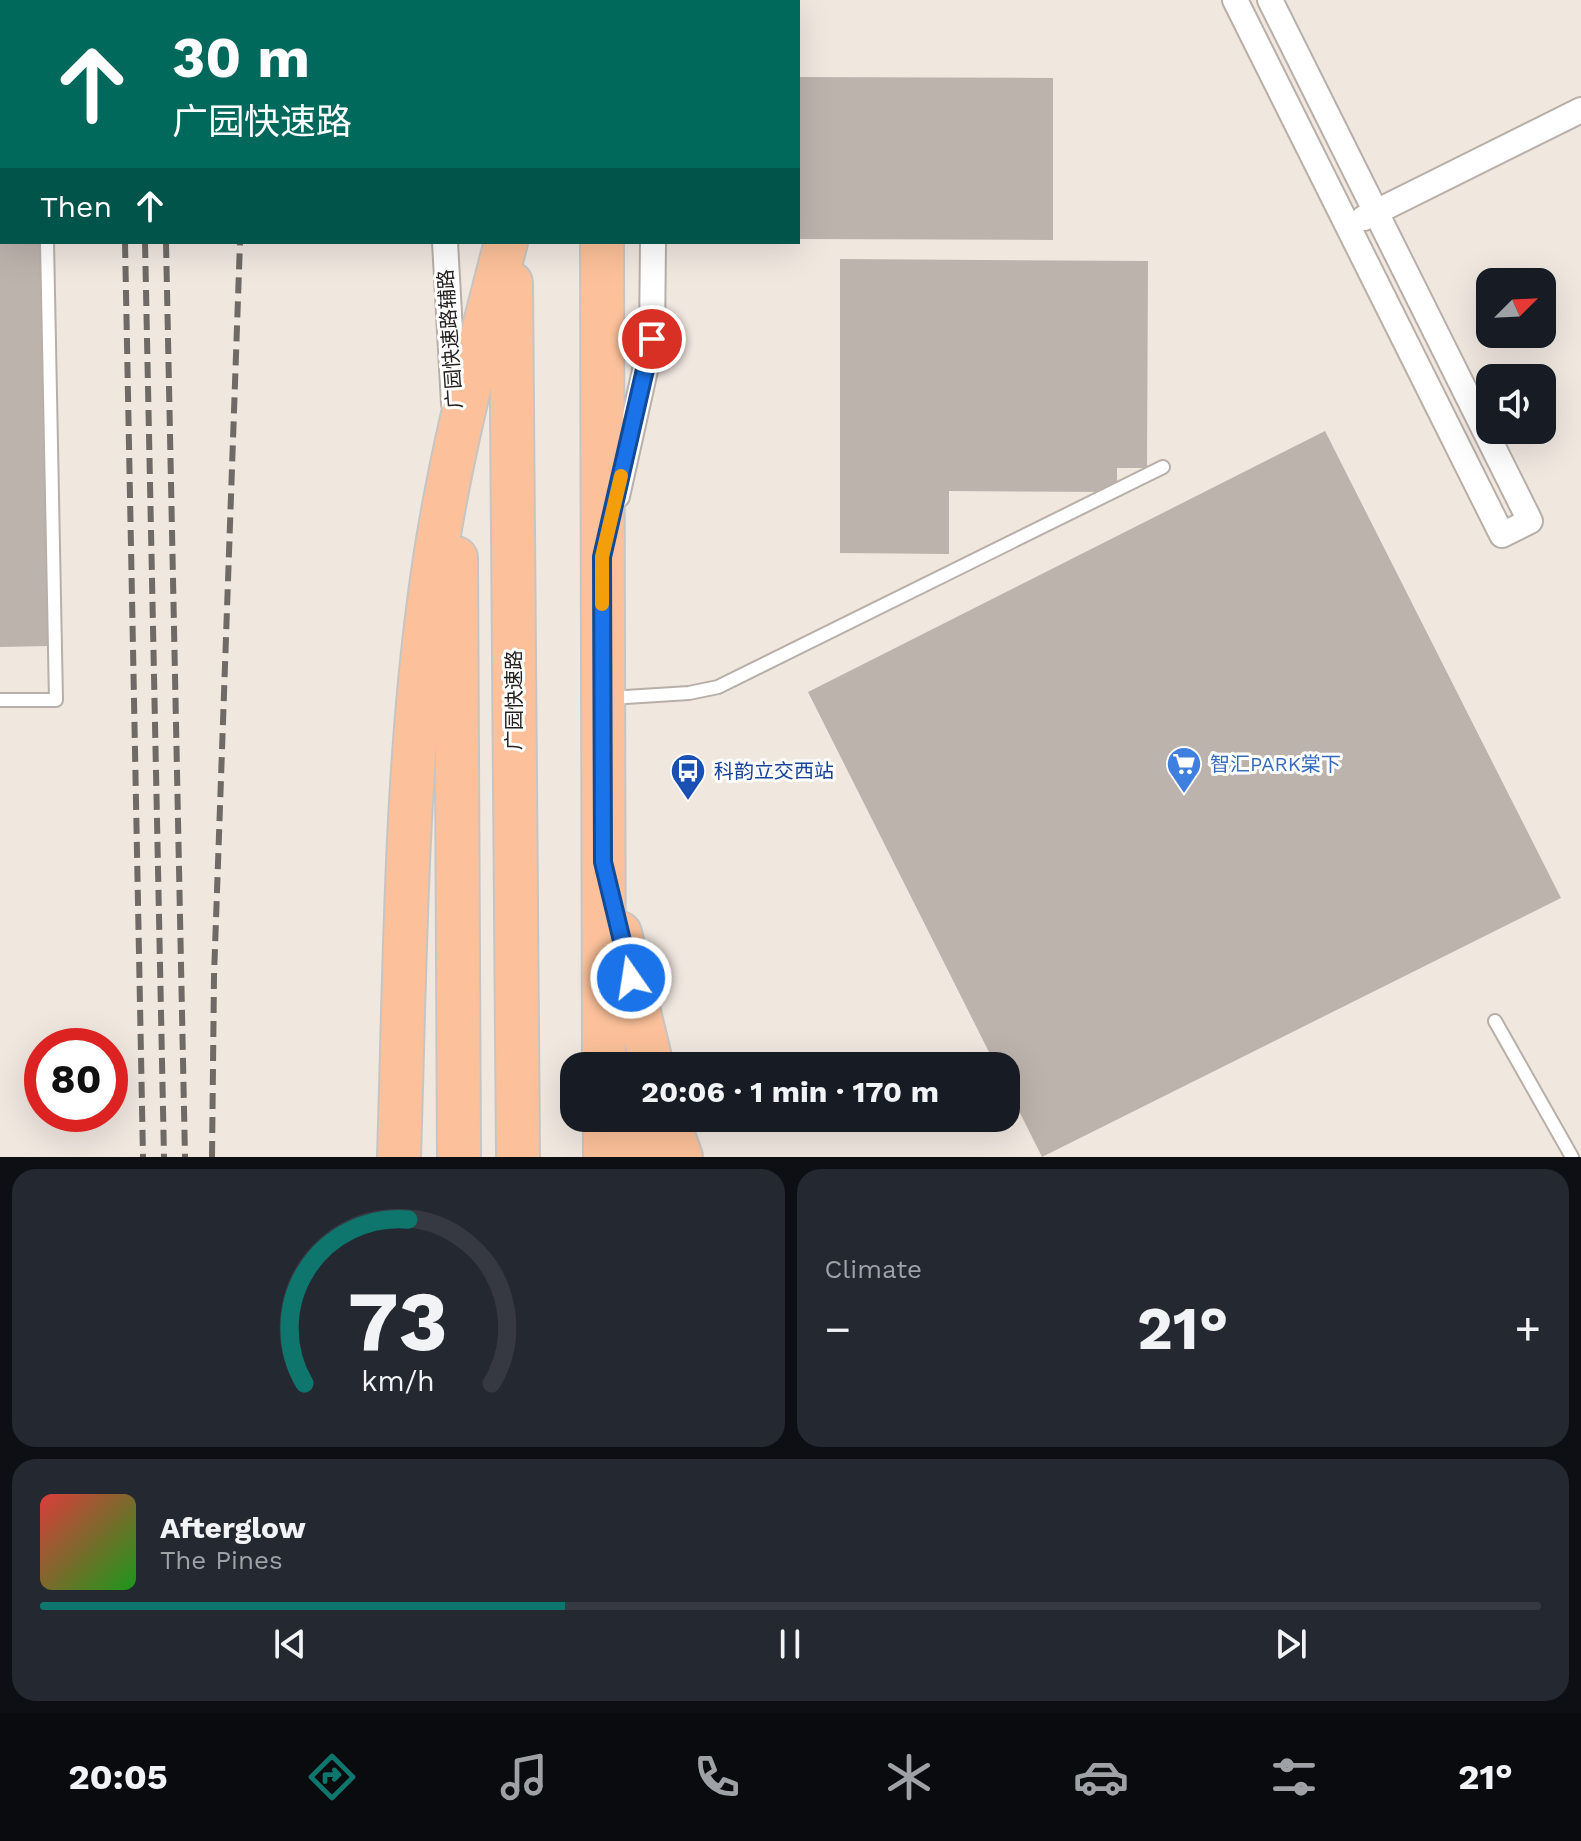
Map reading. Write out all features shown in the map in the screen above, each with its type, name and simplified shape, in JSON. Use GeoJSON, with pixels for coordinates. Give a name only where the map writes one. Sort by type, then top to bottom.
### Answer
{"type":"FeatureCollection","features":[{"type":"Feature","properties":{"kind":"highway"},"geometry":{"type":"LineString","coordinates":[[399,1157],[413,763],[429,600],[456,435],[507,244]]}},
{"type":"Feature","properties":{"kind":"highway","name":"广园快速路"},"geometry":{"type":"LineString","coordinates":[[508,244],[518,1157]]}},
{"type":"Feature","properties":{"kind":"highway"},"geometry":{"type":"LineString","coordinates":[[602,244],[604,1052]]}},
{"type":"Feature","properties":{"kind":"highway"},"geometry":{"type":"LineString","coordinates":[[456,435],[459,1157]]}},
{"type":"Feature","properties":{"kind":"highway"},"geometry":{"type":"LineString","coordinates":[[603,862],[628,1052]]}},
{"type":"Feature","properties":{"kind":"highway"},"geometry":{"type":"LineString","coordinates":[[603,862],[649,1052]]}},
{"type":"Feature","properties":{"kind":"highway"},"geometry":{"type":"LineString","coordinates":[[605,1132],[605,1157]]}},
{"type":"Feature","properties":{"kind":"highway"},"geometry":{"type":"LineString","coordinates":[[639,1132],[642,1157]]}},
{"type":"Feature","properties":{"kind":"highway"},"geometry":{"type":"LineString","coordinates":[[672,1132],[681,1157]]}},
{"type":"Feature","properties":{"kind":"street"},"geometry":{"type":"LineString","coordinates":[[1235,0],[1502,535],[1530,521],[1270,0]]}},
{"type":"Feature","properties":{"kind":"street"},"geometry":{"type":"LineString","coordinates":[[1347,226],[1581,110]]}},
{"type":"Feature","properties":{"kind":"street","name":"广园快速路辅路"},"geometry":{"type":"LineString","coordinates":[[445,244],[456,435]]}},
{"type":"Feature","properties":{"kind":"street"},"geometry":{"type":"LineString","coordinates":[[602,557],[649,357],[653,244]]}},
{"type":"Feature","properties":{"kind":"lane"},"geometry":{"type":"LineString","coordinates":[[0,700],[56,700],[47,244]]}},
{"type":"Feature","properties":{"kind":"lane"},"geometry":{"type":"LineString","coordinates":[[602,699],[689,693],[718,687],[1163,467]]}},
{"type":"Feature","properties":{"kind":"lane"},"geometry":{"type":"LineString","coordinates":[[1495,1021],[1572,1157]]}},
{"type":"Feature","properties":{"kind":"building"},"geometry":{"type":"Polygon","coordinates":[[[800,77],[1053,78],[1053,240],[800,239],[800,77]]]}},
{"type":"Feature","properties":{"kind":"building"},"geometry":{"type":"Polygon","coordinates":[[[0,244],[40,244],[48,646],[0,647],[0,244]]]}},
{"type":"Feature","properties":{"kind":"building"},"geometry":{"type":"Polygon","coordinates":[[[840,259],[1148,261],[1147,468],[1117,468],[1117,492],[949,491],[949,554],[840,553],[840,259]]]}},
{"type":"Feature","properties":{"kind":"building","name":"智汇PARK棠下"},"geometry":{"type":"Polygon","coordinates":[[[1325,431],[1561,898],[1042,1157],[1020,1113],[1020,1052],[989,1052],[808,692],[1325,431]]]}},
{"type":"Feature","properties":{"kind":"railway"},"geometry":{"type":"LineString","coordinates":[[125,244],[143,1157]]}},
{"type":"Feature","properties":{"kind":"railway"},"geometry":{"type":"LineString","coordinates":[[145,244],[164,1157]]}},
{"type":"Feature","properties":{"kind":"railway"},"geometry":{"type":"LineString","coordinates":[[166,244],[185,1157]]}},
{"type":"Feature","properties":{"kind":"railway"},"geometry":{"type":"LineString","coordinates":[[212,1157],[214,976],[240,244]]}},
{"type":"Feature","properties":{"kind":"slow traffic"},"geometry":{"type":"LineString","coordinates":[[602,604],[602,557],[621,476]]}},
{"type":"Feature","properties":{"kind":"place","name":"智汇PARK棠下"},"geometry":{"type":"Point","coordinates":[1184,795]}},
{"type":"Feature","properties":{"kind":"place","name":"科韵立交西站"},"geometry":{"type":"Point","coordinates":[688,802]}},
{"type":"Feature","properties":{"kind":"route"},"geometry":{"type":"LineString","coordinates":[[631,978],[603,862],[602,557],[652,339]]}}]}
